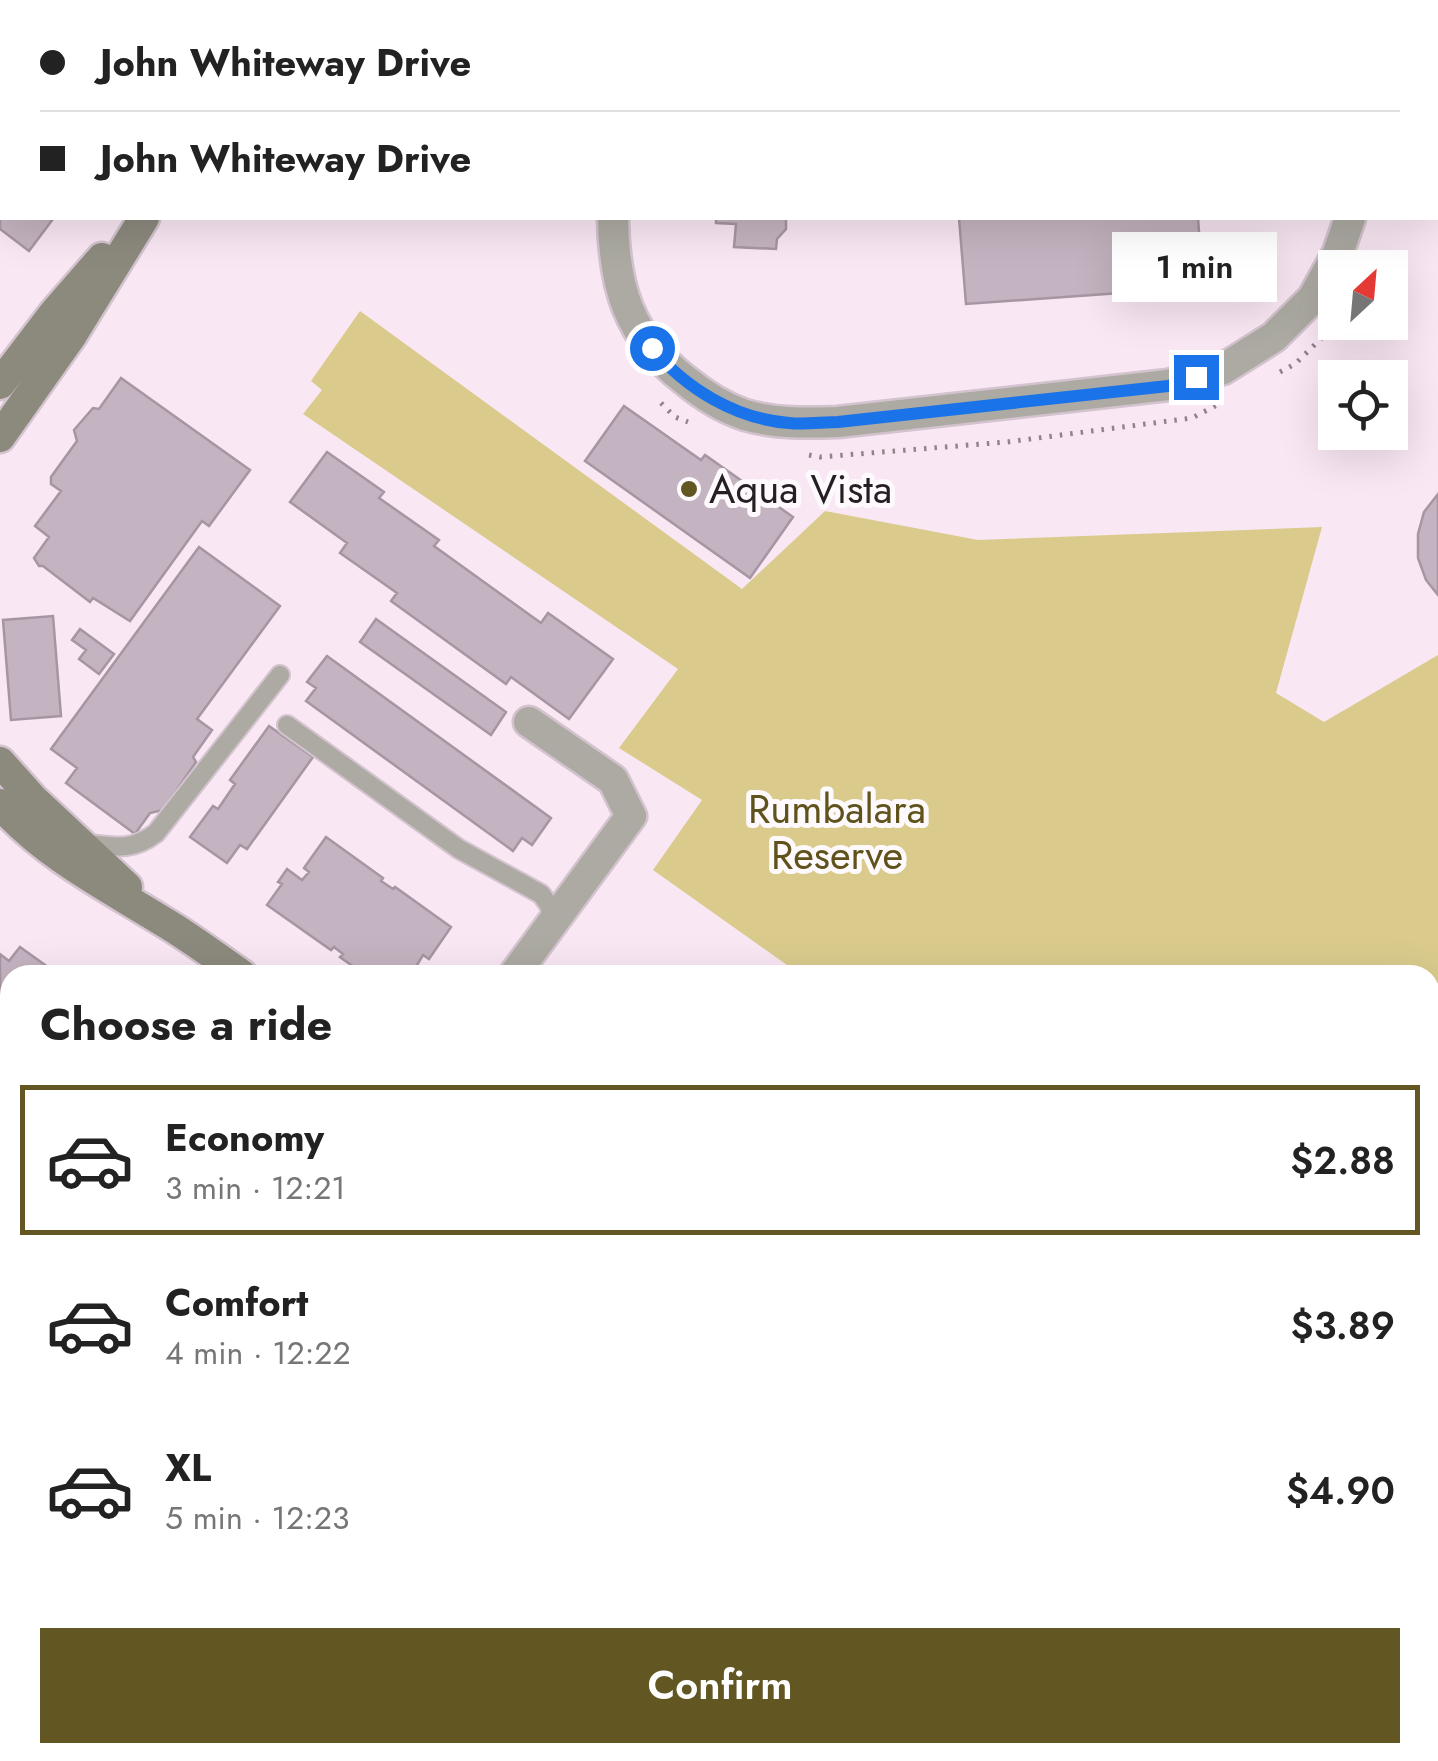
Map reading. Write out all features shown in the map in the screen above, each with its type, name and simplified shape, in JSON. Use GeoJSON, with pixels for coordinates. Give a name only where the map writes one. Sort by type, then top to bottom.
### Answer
{"type":"FeatureCollection","features":[{"type":"Feature","properties":{"kind":"main road"},"geometry":{"type":"LineString","coordinates":[[0,384],[54,313],[139,220]]}},
{"type":"Feature","properties":{"kind":"main road"},"geometry":{"type":"LineString","coordinates":[[0,436],[72,335],[140,220]]}},
{"type":"Feature","properties":{"kind":"main road"},"geometry":{"type":"LineString","coordinates":[[0,762],[33,799],[166,923]]}},
{"type":"Feature","properties":{"kind":"main road"},"geometry":{"type":"LineString","coordinates":[[0,804],[50,851],[227,965]]}},
{"type":"Feature","properties":{"kind":"street"},"geometry":{"type":"LineString","coordinates":[[614,220],[622,294],[638,331],[666,366],[702,393],[744,414],[790,424],[1168,386],[1223,369],[1274,337],[1313,298],[1338,253],[1349,220]]}},
{"type":"Feature","properties":{"kind":"street"},"geometry":{"type":"LineString","coordinates":[[521,965],[630,816],[613,780],[529,722]]}},
{"type":"Feature","properties":{"kind":"lane"},"geometry":{"type":"LineString","coordinates":[[80,843],[128,848],[156,833],[280,674]]}},
{"type":"Feature","properties":{"kind":"lane"},"geometry":{"type":"LineString","coordinates":[[287,726],[459,849],[541,894],[554,921]]}},
{"type":"Feature","properties":{"kind":"green space","name":"Rumbalara Reserve"},"geometry":{"type":"Polygon","coordinates":[[[360,311],[742,589],[825,511],[978,540],[1322,527],[1276,693],[1324,722],[1438,655],[1438,965],[787,965],[653,870],[702,800],[619,748],[678,669],[303,414],[322,390],[311,381],[360,311]]]}},
{"type":"Feature","properties":{"kind":"building"},"geometry":{"type":"Polygon","coordinates":[[[0,220],[52,220],[29,251],[0,229],[0,220]]]}},
{"type":"Feature","properties":{"kind":"building"},"geometry":{"type":"Polygon","coordinates":[[[786,220],[786,229],[777,239],[776,249],[734,247],[736,224],[716,223],[786,220]]]}},
{"type":"Feature","properties":{"kind":"building"},"geometry":{"type":"Polygon","coordinates":[[[959,220],[1198,220],[1203,287],[966,304],[959,220]]]}},
{"type":"Feature","properties":{"kind":"building"},"geometry":{"type":"Polygon","coordinates":[[[121,378],[250,470],[209,526],[202,521],[130,621],[93,598],[90,602],[39,566],[34,558],[49,537],[35,526],[61,491],[51,484],[51,477],[77,441],[74,430],[93,408],[99,409],[121,378]]]}},
{"type":"Feature","properties":{"kind":"building","name":"Aqua Vista"},"geometry":{"type":"Polygon","coordinates":[[[624,406],[701,460],[705,455],[793,517],[750,578],[585,461],[624,406]]]}},
{"type":"Feature","properties":{"kind":"building"},"geometry":{"type":"Polygon","coordinates":[[[327,452],[384,492],[379,498],[439,540],[434,546],[541,623],[548,613],[613,659],[569,719],[511,677],[506,684],[391,601],[397,593],[340,553],[347,543],[290,502],[327,452]]]}},
{"type":"Feature","properties":{"kind":"building"},"geometry":{"type":"Polygon","coordinates":[[[1438,494],[1438,595],[1426,580],[1418,558],[1418,534],[1424,512],[1438,494]]]}},
{"type":"Feature","properties":{"kind":"building"},"geometry":{"type":"Polygon","coordinates":[[[199,547],[280,606],[197,719],[212,730],[193,757],[196,762],[163,810],[150,813],[135,834],[66,783],[77,768],[51,749],[199,547]]]}},
{"type":"Feature","properties":{"kind":"building"},"geometry":{"type":"Polygon","coordinates":[[[53,616],[61,716],[11,720],[3,620],[53,616]]]}},
{"type":"Feature","properties":{"kind":"building"},"geometry":{"type":"Polygon","coordinates":[[[376,619],[506,712],[491,735],[360,642],[376,619]]]}},
{"type":"Feature","properties":{"kind":"building"},"geometry":{"type":"Polygon","coordinates":[[[80,629],[114,654],[99,674],[79,659],[86,650],[72,640],[80,629]]]}},
{"type":"Feature","properties":{"kind":"building"},"geometry":{"type":"Polygon","coordinates":[[[327,656],[551,818],[532,845],[522,838],[513,851],[306,701],[316,688],[307,682],[327,656]]]}},
{"type":"Feature","properties":{"kind":"building"},"geometry":{"type":"Polygon","coordinates":[[[269,726],[313,757],[247,849],[240,845],[227,863],[190,837],[213,806],[218,809],[235,784],[230,780],[269,726]]]}},
{"type":"Feature","properties":{"kind":"building"},"geometry":{"type":"Polygon","coordinates":[[[326,837],[383,878],[381,881],[451,927],[429,959],[423,955],[417,965],[351,965],[334,947],[331,950],[267,905],[287,869],[302,880],[309,872],[304,868],[326,837]]]}},
{"type":"Feature","properties":{"kind":"building"},"geometry":{"type":"Polygon","coordinates":[[[20,947],[45,965],[0,965],[0,954],[9,961],[20,947]]]}},
{"type":"Feature","properties":{"kind":"place","name":"Aqua Vista"},"geometry":{"type":"Point","coordinates":[689,489]}},
{"type":"Feature","properties":{"kind":"route"},"geometry":{"type":"LineString","coordinates":[[652,348],[666,366],[702,393],[744,414],[790,424],[1168,386],[1196,377]]}}]}
